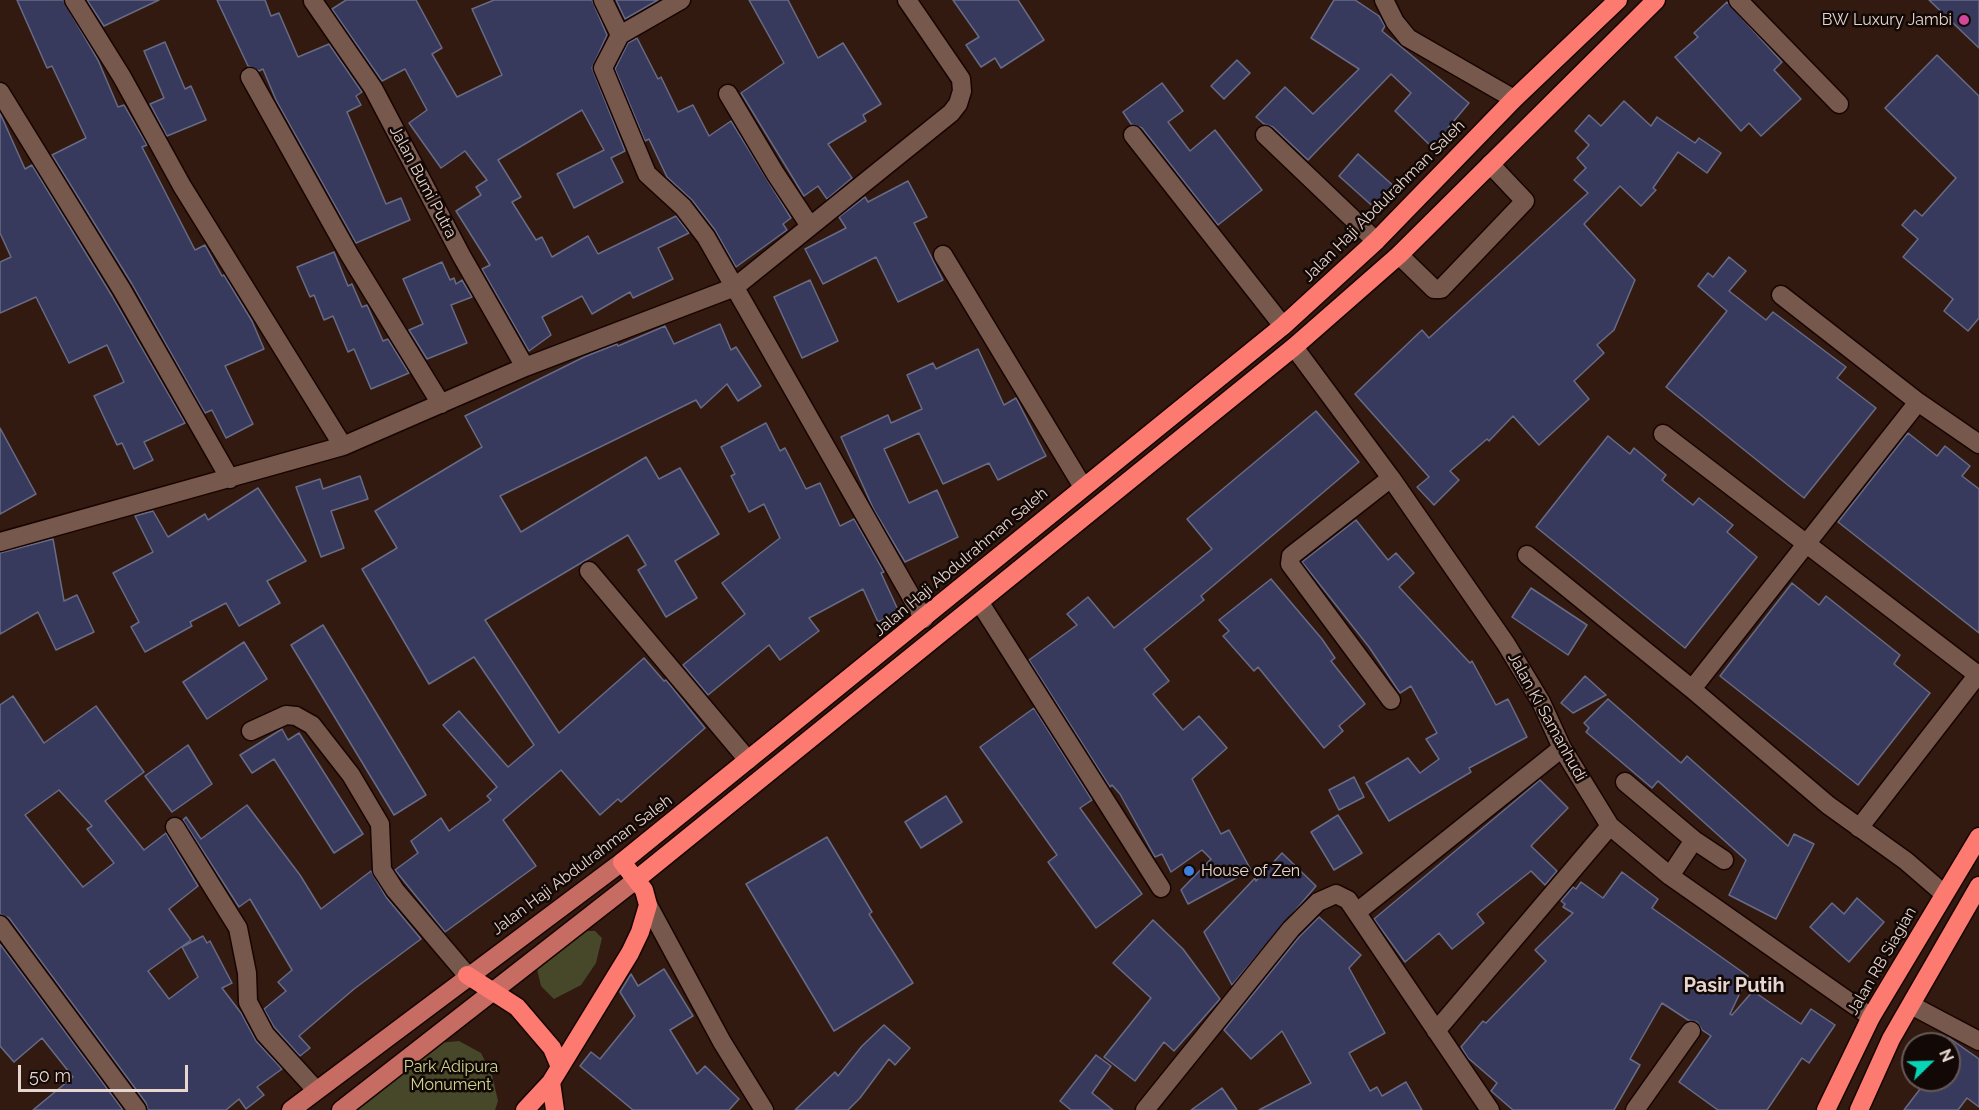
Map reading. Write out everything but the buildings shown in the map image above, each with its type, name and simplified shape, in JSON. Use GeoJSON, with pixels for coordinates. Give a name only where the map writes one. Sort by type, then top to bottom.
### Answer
{"type":"FeatureCollection","features":[{"type":"Feature","properties":{"kind":"highway","name":"Jalan Haji Abdulrahman Saleh"},"geometry":{"type":"LineString","coordinates":[[622,862],[1283,326],[1376,241],[1514,99],[1618,0]]}},
{"type":"Feature","properties":{"kind":"highway"},"geometry":{"type":"LineString","coordinates":[[637,879],[1294,347],[1399,255],[1656,0]]}},
{"type":"Feature","properties":{"kind":"highway"},"geometry":{"type":"LineString","coordinates":[[1602,15],[1624,32]]}},
{"type":"Feature","properties":{"kind":"highway","name":"Jalan RB Siagian"},"geometry":{"type":"LineString","coordinates":[[1827,1110],[1871,1017],[1943,893],[1979,837]]}},
{"type":"Feature","properties":{"kind":"highway"},"geometry":{"type":"LineString","coordinates":[[525,1110],[555,1074],[630,953],[640,932],[648,905],[644,890],[622,862]]}},
{"type":"Feature","properties":{"kind":"highway"},"geometry":{"type":"LineString","coordinates":[[1858,1110],[1891,1040],[1979,886]]}},
{"type":"Feature","properties":{"kind":"highway"},"geometry":{"type":"LineString","coordinates":[[468,975],[517,1007],[552,1048],[555,1110]]}},
{"type":"Feature","properties":{"kind":"main road","name":"Jalan Haji Abdulrahman Saleh"},"geometry":{"type":"LineString","coordinates":[[291,1110],[468,975],[622,862]]}},
{"type":"Feature","properties":{"kind":"main road"},"geometry":{"type":"LineString","coordinates":[[341,1110],[637,879]]}},
{"type":"Feature","properties":{"kind":"street"},"geometry":{"type":"LineString","coordinates":[[74,0],[122,77],[182,186],[342,446]]}},
{"type":"Feature","properties":{"kind":"street"},"geometry":{"type":"LineString","coordinates":[[603,0],[620,35]]}},
{"type":"Feature","properties":{"kind":"street"},"geometry":{"type":"LineString","coordinates":[[681,0],[620,35],[603,68],[647,174],[683,207],[706,237],[924,619]]}},
{"type":"Feature","properties":{"kind":"street"},"geometry":{"type":"LineString","coordinates":[[0,542],[342,446],[525,368],[735,287],[951,113],[958,104],[962,92],[961,79],[907,0]]}},
{"type":"Feature","properties":{"kind":"street"},"geometry":{"type":"LineString","coordinates":[[1384,0],[1395,22],[1408,38],[1514,99]]}},
{"type":"Feature","properties":{"kind":"street"},"geometry":{"type":"LineString","coordinates":[[1738,0],[1839,104]]}},
{"type":"Feature","properties":{"kind":"street","name":"Jalan Bumi Putra"},"geometry":{"type":"LineString","coordinates":[[313,1],[373,88],[461,255],[525,368]]}},
{"type":"Feature","properties":{"kind":"street"},"geometry":{"type":"LineString","coordinates":[[250,77],[349,254],[441,404]]}},
{"type":"Feature","properties":{"kind":"street"},"geometry":{"type":"LineString","coordinates":[[0,92],[122,290],[230,479]]}},
{"type":"Feature","properties":{"kind":"street"},"geometry":{"type":"LineString","coordinates":[[728,94],[810,226]]}},
{"type":"Feature","properties":{"kind":"street"},"geometry":{"type":"LineString","coordinates":[[1133,135],[1283,326]]}},
{"type":"Feature","properties":{"kind":"street"},"geometry":{"type":"LineString","coordinates":[[1266,135],[1376,241]]}},
{"type":"Feature","properties":{"kind":"street"},"geometry":{"type":"LineString","coordinates":[[1399,255],[1434,289],[1441,289],[1524,203],[1523,196],[1490,164]]}},
{"type":"Feature","properties":{"kind":"street"},"geometry":{"type":"LineString","coordinates":[[943,255],[1083,487]]}},
{"type":"Feature","properties":{"kind":"street"},"geometry":{"type":"LineString","coordinates":[[1781,295],[1918,402],[1979,444]]}},
{"type":"Feature","properties":{"kind":"street","name":"Jalan Ki Samanhudi"},"geometry":{"type":"LineString","coordinates":[[1294,347],[1391,478],[1506,644],[1541,702],[1562,748],[1610,826],[1670,876],[1871,1017]]}},
{"type":"Feature","properties":{"kind":"street"},"geometry":{"type":"LineString","coordinates":[[1692,689],[1918,402]]}},
{"type":"Feature","properties":{"kind":"street"},"geometry":{"type":"LineString","coordinates":[[1663,434],[1978,674],[1859,828]]}},
{"type":"Feature","properties":{"kind":"street"},"geometry":{"type":"LineString","coordinates":[[1391,478],[1291,556],[1290,564],[1391,700]]}},
{"type":"Feature","properties":{"kind":"street"},"geometry":{"type":"LineString","coordinates":[[1527,555],[1859,828],[1906,861],[1943,893]]}},
{"type":"Feature","properties":{"kind":"street"},"geometry":{"type":"LineString","coordinates":[[589,571],[748,760]]}},
{"type":"Feature","properties":{"kind":"street"},"geometry":{"type":"LineString","coordinates":[[980,603],[1161,888]]}},
{"type":"Feature","properties":{"kind":"street"},"geometry":{"type":"LineString","coordinates":[[251,730],[286,715],[296,716],[312,725],[351,775],[380,824],[382,843],[380,859],[382,870],[390,884],[468,975]]}},
{"type":"Feature","properties":{"kind":"street"},"geometry":{"type":"LineString","coordinates":[[1357,912],[1562,748]]}},
{"type":"Feature","properties":{"kind":"street"},"geometry":{"type":"LineString","coordinates":[[1625,782],[1694,840],[1724,860]]}},
{"type":"Feature","properties":{"kind":"street"},"geometry":{"type":"LineString","coordinates":[[1436,1031],[1610,826]]}},
{"type":"Feature","properties":{"kind":"street"},"geometry":{"type":"LineString","coordinates":[[175,827],[238,928],[247,973],[248,1002],[265,1034],[316,1090]]}},
{"type":"Feature","properties":{"kind":"street"},"geometry":{"type":"LineString","coordinates":[[1670,876],[1694,840]]}},
{"type":"Feature","properties":{"kind":"street"},"geometry":{"type":"LineString","coordinates":[[1145,1110],[1291,929],[1318,902],[1336,894],[1348,900],[1357,912],[1490,1110]]}},
{"type":"Feature","properties":{"kind":"street"},"geometry":{"type":"LineString","coordinates":[[648,905],[722,1042],[764,1110]]}},
{"type":"Feature","properties":{"kind":"street"},"geometry":{"type":"LineString","coordinates":[[0,925],[137,1110]]}},
{"type":"Feature","properties":{"kind":"street"},"geometry":{"type":"LineString","coordinates":[[1911,1005],[1979,1041]]}},
{"type":"Feature","properties":{"kind":"street"},"geometry":{"type":"LineString","coordinates":[[1635,1110],[1691,1031]]}},
{"type":"Feature","properties":{"kind":"green space"},"geometry":{"type":"Polygon","coordinates":[[[584,931],[595,931],[602,938],[596,963],[581,985],[554,999],[541,986],[537,969],[545,957],[584,931]]]}},
{"type":"Feature","properties":{"kind":"green space","name":"Park Adipura Monument"},"geometry":{"type":"Polygon","coordinates":[[[459,1041],[481,1053],[492,1075],[498,1101],[495,1110],[343,1110],[438,1043],[459,1041]]]}},
{"type":"Feature","properties":{"kind":"place","name":"BW Luxury Jambi"},"geometry":{"type":"Point","coordinates":[1964,20]}},
{"type":"Feature","properties":{"kind":"place","name":"House of Zen"},"geometry":{"type":"Point","coordinates":[1189,871]}},
{"type":"Feature","properties":{"kind":"district","name":"Pasir Putih"},"geometry":{"type":"Point","coordinates":[1734,986]}}]}
